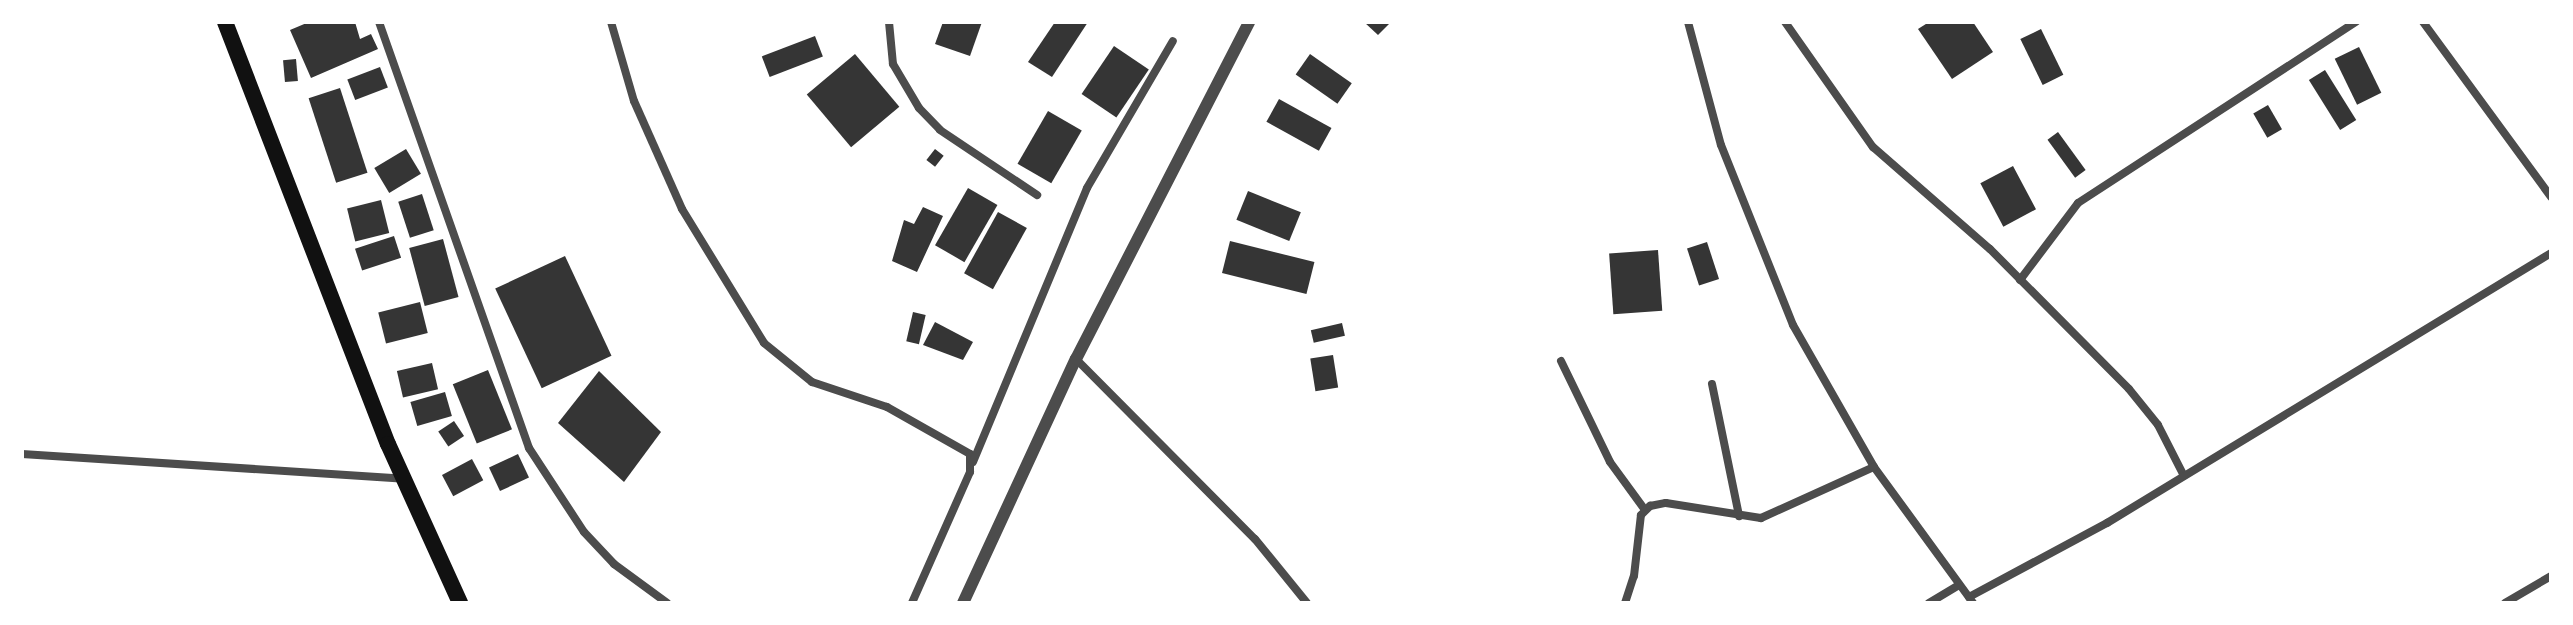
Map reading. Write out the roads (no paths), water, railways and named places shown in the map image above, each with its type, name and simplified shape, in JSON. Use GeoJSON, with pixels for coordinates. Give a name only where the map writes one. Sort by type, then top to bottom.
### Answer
{"type":"FeatureCollection","features":[{"type":"Feature","properties":{"kind":"main road"},"geometry":{"type":"LineString","coordinates":[[225,22],[404,479],[460,603]]}},
{"type":"Feature","properties":{"kind":"street"},"geometry":{"type":"LineString","coordinates":[[379,22],[529,448],[584,532],[614,564],[667,603]]}},
{"type":"Feature","properties":{"kind":"street"},"geometry":{"type":"LineString","coordinates":[[611,22],[634,101],[682,209],[764,343],[812,382],[887,407],[956,441],[970,454],[971,466]]}},
{"type":"Feature","properties":{"kind":"street"},"geometry":{"type":"LineString","coordinates":[[889,22],[893,64],[919,108],[940,130],[1037,195]]}},
{"type":"Feature","properties":{"kind":"street"},"geometry":{"type":"LineString","coordinates":[[963,603],[1076,359],[1249,22]]}},
{"type":"Feature","properties":{"kind":"street"},"geometry":{"type":"LineString","coordinates":[[1688,22],[1703,87],[1766,268],[1874,467],[1971,600],[2184,476],[2551,253]]}},
{"type":"Feature","properties":{"kind":"street"},"geometry":{"type":"LineString","coordinates":[[1785,22],[1873,147],[2020,280],[2129,389],[2158,425],[2184,476]]}},
{"type":"Feature","properties":{"kind":"street"},"geometry":{"type":"LineString","coordinates":[[2020,280],[2078,203],[2356,22]]}},
{"type":"Feature","properties":{"kind":"street"},"geometry":{"type":"LineString","coordinates":[[2423,22],[2551,197]]}},
{"type":"Feature","properties":{"kind":"street"},"geometry":{"type":"LineString","coordinates":[[912,603],[1087,188],[1173,41]]}},
{"type":"Feature","properties":{"kind":"street"},"geometry":{"type":"LineString","coordinates":[[1076,359],[1255,539],[1307,603]]}},
{"type":"Feature","properties":{"kind":"street"},"geometry":{"type":"LineString","coordinates":[[1561,361],[1610,462],[1645,510],[1625,603]]}},
{"type":"Feature","properties":{"kind":"street"},"geometry":{"type":"LineString","coordinates":[[1712,384],[1739,516]]}},
{"type":"Feature","properties":{"kind":"street"},"geometry":{"type":"LineString","coordinates":[[22,454],[404,479]]}},
{"type":"Feature","properties":{"kind":"street"},"geometry":{"type":"LineString","coordinates":[[1645,510],[1666,503],[1739,516],[1774,515],[1874,467]]}},
{"type":"Feature","properties":{"kind":"street"},"geometry":{"type":"LineString","coordinates":[[2505,603],[2551,576]]}},
{"type":"Feature","properties":{"kind":"street"},"geometry":{"type":"LineString","coordinates":[[1929,603],[1959,585]]}}]}
